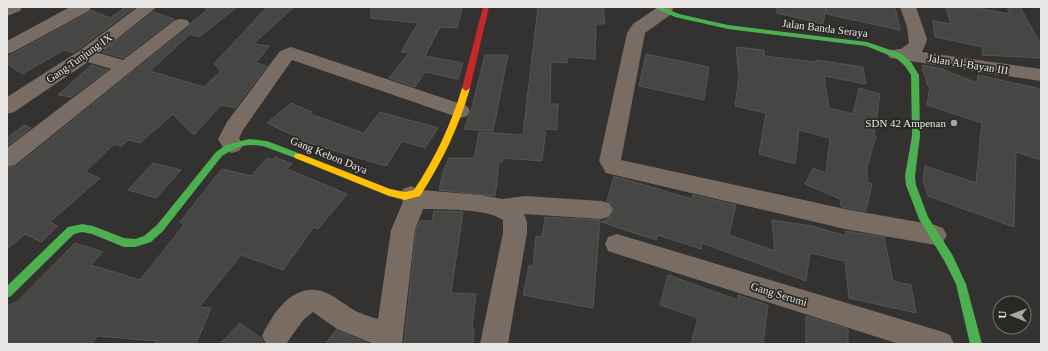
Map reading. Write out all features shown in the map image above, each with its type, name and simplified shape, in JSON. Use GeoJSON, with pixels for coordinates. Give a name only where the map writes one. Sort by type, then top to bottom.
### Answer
{"type":"FeatureCollection","features":[{"type":"Feature","properties":{"kind":"street"},"geometry":{"type":"LineString","coordinates":[[7,11],[14,7]]}},
{"type":"Feature","properties":{"kind":"street"},"geometry":{"type":"LineString","coordinates":[[7,48],[83,7]]}},
{"type":"Feature","properties":{"kind":"street","name":"Gang Tunjung IX"},"geometry":{"type":"LineString","coordinates":[[7,107],[84,55],[149,7]]}},
{"type":"Feature","properties":{"kind":"street"},"geometry":{"type":"LineString","coordinates":[[276,336],[294,312],[303,303],[310,301],[320,302],[346,320],[388,340],[403,230],[414,197],[425,183],[460,111],[486,7]]}},
{"type":"Feature","properties":{"kind":"street"},"geometry":{"type":"LineString","coordinates":[[901,54],[916,49],[918,44],[917,32],[908,7]]}},
{"type":"Feature","properties":{"kind":"street"},"geometry":{"type":"LineString","coordinates":[[662,8],[639,28],[636,33],[610,161],[614,167],[845,219],[935,234]]}},
{"type":"Feature","properties":{"kind":"street","name":"Jalan Banda Seraya"},"geometry":{"type":"LineString","coordinates":[[662,8],[711,24],[862,43],[901,54],[914,71],[916,79],[916,136],[910,176],[917,203],[949,258],[961,284],[976,344]]}},
{"type":"Feature","properties":{"kind":"street"},"geometry":{"type":"LineString","coordinates":[[7,159],[181,24]]}},
{"type":"Feature","properties":{"kind":"street"},"geometry":{"type":"LineString","coordinates":[[232,146],[228,139],[234,127],[286,55],[291,53],[460,111]]}},
{"type":"Feature","properties":{"kind":"street","name":"Jalan Al-Bayan III"},"geometry":{"type":"LineString","coordinates":[[901,54],[1041,75]]}},
{"type":"Feature","properties":{"kind":"street"},"geometry":{"type":"LineString","coordinates":[[84,55],[126,67]]}},
{"type":"Feature","properties":{"kind":"street","name":"Gang Kebon Daya"},"geometry":{"type":"LineString","coordinates":[[7,292],[71,230],[78,226],[84,226],[109,240],[123,244],[136,243],[145,240],[163,226],[219,154],[232,146],[247,141],[261,142],[389,192],[414,197]]}},
{"type":"Feature","properties":{"kind":"street"},"geometry":{"type":"LineString","coordinates":[[414,197],[489,205],[503,208],[525,205],[601,210]]}},
{"type":"Feature","properties":{"kind":"street"},"geometry":{"type":"LineString","coordinates":[[494,344],[515,233],[516,220],[511,213],[503,208]]}},
{"type":"Feature","properties":{"kind":"street","name":"Gang Serumi"},"geometry":{"type":"LineString","coordinates":[[617,244],[940,344]]}},
{"type":"Feature","properties":{"kind":"building"},"geometry":{"type":"Polygon","coordinates":[[[126,7],[135,7],[73,53],[64,50],[22,74],[7,63],[7,57],[90,12],[91,10],[110,18],[126,7]]]}},
{"type":"Feature","properties":{"kind":"building"},"geometry":{"type":"Polygon","coordinates":[[[206,7],[237,7],[199,37],[190,34],[150,71],[204,87],[221,71],[214,64],[267,7],[294,7],[253,44],[269,46],[256,63],[267,66],[235,108],[221,105],[194,135],[173,114],[140,143],[129,140],[121,146],[114,144],[85,172],[100,178],[50,222],[58,226],[41,242],[25,234],[7,249],[7,168],[16,166],[191,25],[191,23],[206,11],[206,7]]]}},
{"type":"Feature","properties":{"kind":"building"},"geometry":{"type":"Polygon","coordinates":[[[371,7],[462,7],[457,28],[440,27],[425,56],[463,63],[458,79],[425,72],[415,87],[389,78],[409,53],[401,52],[418,23],[371,18],[371,7]]]}},
{"type":"Feature","properties":{"kind":"building"},"geometry":{"type":"Polygon","coordinates":[[[538,7],[603,7],[605,24],[596,24],[595,59],[567,57],[567,63],[551,62],[550,104],[558,104],[557,130],[546,129],[542,161],[502,158],[502,162],[499,162],[495,196],[439,190],[443,172],[449,158],[474,158],[479,132],[523,135],[538,7]]]}},
{"type":"Feature","properties":{"kind":"building"},"geometry":{"type":"Polygon","coordinates":[[[777,7],[826,7],[823,24],[777,13],[777,7]]]}},
{"type":"Feature","properties":{"kind":"building"},"geometry":{"type":"Polygon","coordinates":[[[827,7],[895,7],[900,30],[826,14],[827,7]]]}},
{"type":"Feature","properties":{"kind":"building"},"geometry":{"type":"Polygon","coordinates":[[[946,7],[972,7],[1010,14],[1007,7],[1020,7],[1041,45],[1041,58],[982,55],[983,47],[935,37],[933,21],[951,24],[946,7]]]}},
{"type":"Feature","properties":{"kind":"building"},"geometry":{"type":"Polygon","coordinates":[[[153,12],[174,19],[123,58],[102,52],[153,12]]]}},
{"type":"Feature","properties":{"kind":"building"},"geometry":{"type":"Polygon","coordinates":[[[736,47],[764,50],[764,56],[816,62],[816,60],[863,67],[866,84],[824,76],[829,108],[853,114],[859,88],[880,94],[874,135],[876,136],[867,167],[867,182],[872,184],[866,211],[841,207],[840,199],[805,184],[813,168],[826,173],[830,138],[799,130],[795,164],[759,154],[766,113],[735,106],[739,77],[736,47]]]}},
{"type":"Feature","properties":{"kind":"building"},"geometry":{"type":"Polygon","coordinates":[[[646,54],[709,67],[704,100],[639,86],[646,54]]]}},
{"type":"Feature","properties":{"kind":"building"},"geometry":{"type":"Polygon","coordinates":[[[485,55],[508,55],[493,131],[464,129],[471,111],[485,55]]]}},
{"type":"Feature","properties":{"kind":"building"},"geometry":{"type":"Polygon","coordinates":[[[91,65],[108,70],[71,97],[58,95],[91,65]]]}},
{"type":"Feature","properties":{"kind":"building"},"geometry":{"type":"Polygon","coordinates":[[[923,65],[942,69],[977,83],[978,75],[1041,89],[1041,160],[1016,152],[1014,227],[928,196],[923,180],[925,166],[976,183],[982,123],[927,105],[930,86],[927,85],[923,72],[923,65]]]}},
{"type":"Feature","properties":{"kind":"building"},"geometry":{"type":"Polygon","coordinates":[[[291,103],[312,112],[310,114],[364,133],[380,112],[438,128],[425,148],[402,141],[386,166],[309,143],[305,149],[289,143],[295,136],[267,123],[291,103]]]}},
{"type":"Feature","properties":{"kind":"building"},"geometry":{"type":"Polygon","coordinates":[[[24,125],[31,128],[7,146],[7,138],[24,125]]]}},
{"type":"Feature","properties":{"kind":"building"},"geometry":{"type":"Polygon","coordinates":[[[275,157],[292,164],[287,169],[347,194],[318,229],[314,227],[283,270],[241,255],[199,307],[211,308],[196,344],[155,344],[156,341],[98,336],[91,344],[7,344],[7,306],[17,302],[75,243],[103,252],[91,265],[140,280],[184,225],[180,222],[222,169],[251,176],[267,158],[273,160],[275,157]]]}},
{"type":"Feature","properties":{"kind":"building"},"geometry":{"type":"Polygon","coordinates":[[[153,163],[181,170],[156,198],[128,190],[153,163]]]}},
{"type":"Feature","properties":{"kind":"building"},"geometry":{"type":"Polygon","coordinates":[[[614,176],[692,199],[693,195],[736,205],[729,235],[775,251],[772,220],[812,226],[846,236],[845,231],[884,237],[893,281],[911,285],[916,313],[849,298],[845,261],[810,253],[806,281],[702,243],[701,249],[658,235],[656,240],[601,222],[610,218],[614,211],[610,202],[607,201],[614,176]]]}},
{"type":"Feature","properties":{"kind":"building"},"geometry":{"type":"Polygon","coordinates":[[[434,211],[463,212],[451,293],[476,294],[472,329],[474,329],[473,344],[404,344],[416,230],[420,221],[432,221],[434,211]]]}},
{"type":"Feature","properties":{"kind":"building"},"geometry":{"type":"Polygon","coordinates":[[[545,217],[600,220],[593,308],[523,295],[529,266],[533,266],[536,236],[542,237],[545,217]]]}},
{"type":"Feature","properties":{"kind":"building"},"geometry":{"type":"Polygon","coordinates":[[[668,275],[738,300],[738,295],[768,305],[763,344],[691,344],[698,318],[660,305],[668,275]]]}},
{"type":"Feature","properties":{"kind":"building"},"geometry":{"type":"Polygon","coordinates":[[[806,316],[848,329],[848,344],[806,344],[806,316]]]}},
{"type":"Feature","properties":{"kind":"building"},"geometry":{"type":"Polygon","coordinates":[[[240,323],[261,338],[264,344],[220,344],[240,323]]]}},
{"type":"Feature","properties":{"kind":"building"},"geometry":{"type":"Polygon","coordinates":[[[336,330],[370,344],[325,344],[336,330]]]}},
{"type":"Feature","properties":{"kind":"traffic: fast"},"geometry":{"type":"LineString","coordinates":[[656,7],[677,16],[728,27],[867,44],[899,56],[908,64],[915,75],[916,136],[910,176],[911,185],[924,219],[949,259],[961,284],[976,344]]}},
{"type":"Feature","properties":{"kind":"traffic: fast"},"geometry":{"type":"LineString","coordinates":[[7,293],[71,230],[82,228],[93,230],[124,243],[135,243],[147,239],[160,228],[219,154],[229,147],[239,143],[258,142],[298,156]]}},
{"type":"Feature","properties":{"kind":"traffic: slow"},"geometry":{"type":"LineString","coordinates":[[298,156],[389,192],[405,196],[417,193],[446,142],[457,116],[466,88]]}},
{"type":"Feature","properties":{"kind":"traffic: jam"},"geometry":{"type":"LineString","coordinates":[[466,88],[486,7]]}},
{"type":"Feature","properties":{"kind":"place","name":"SDN 42 Ampenan"},"geometry":{"type":"Point","coordinates":[954,123]}}]}
